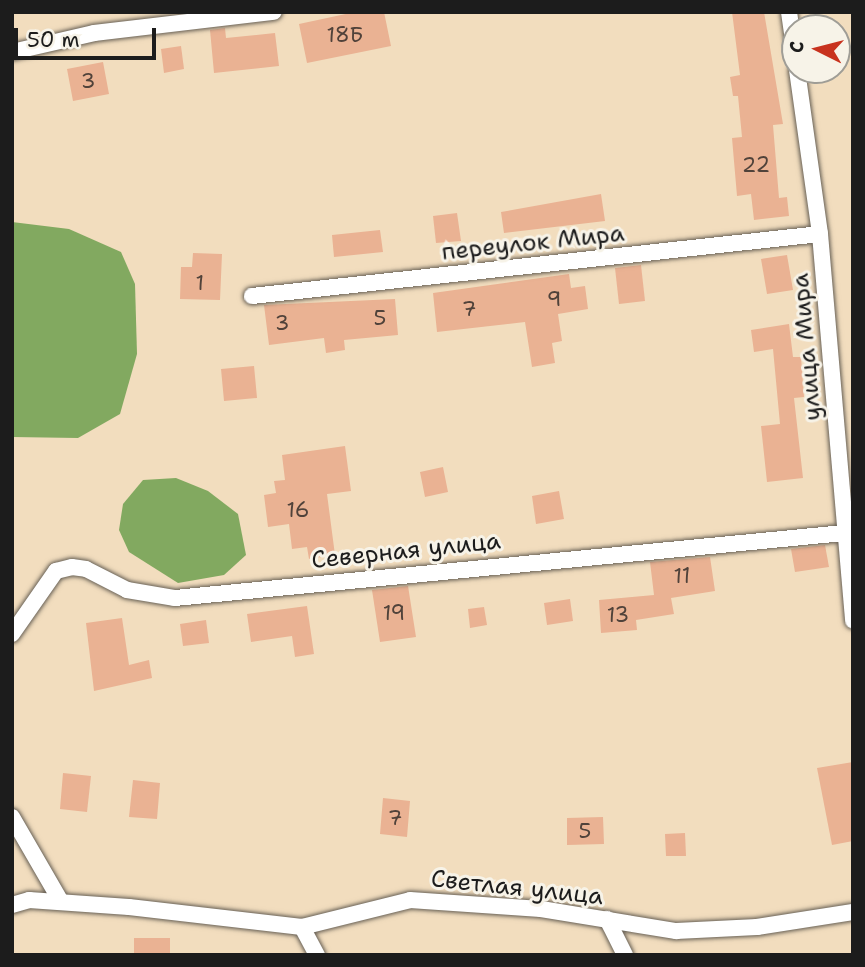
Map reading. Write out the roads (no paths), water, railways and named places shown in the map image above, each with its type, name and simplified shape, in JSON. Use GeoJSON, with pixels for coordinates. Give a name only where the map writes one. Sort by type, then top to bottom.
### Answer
{"type":"FeatureCollection","features":[{"type":"Feature","properties":{"kind":"street"},"geometry":{"type":"LineString","coordinates":[[12,52],[94,33],[274,12]]}},
{"type":"Feature","properties":{"kind":"street","name":"улица Мира"},"geometry":{"type":"LineString","coordinates":[[799,84],[820,234],[853,621]]}},
{"type":"Feature","properties":{"kind":"street","name":"переулок Мира"},"geometry":{"type":"LineString","coordinates":[[252,296],[820,234]]}},
{"type":"Feature","properties":{"kind":"street","name":"Северная улица"},"geometry":{"type":"LineString","coordinates":[[12,634],[56,570],[72,567],[86,569],[127,590],[175,598],[844,533]]}},
{"type":"Feature","properties":{"kind":"street"},"geometry":{"type":"LineString","coordinates":[[12,817],[61,902]]}},
{"type":"Feature","properties":{"kind":"street","name":"Светлая улица"},"geometry":{"type":"LineString","coordinates":[[12,905],[29,900],[61,902],[302,927],[410,900],[607,919],[676,931],[757,927],[853,912]]}},
{"type":"Feature","properties":{"kind":"street"},"geometry":{"type":"LineString","coordinates":[[607,919],[625,955]]}},
{"type":"Feature","properties":{"kind":"street"},"geometry":{"type":"LineString","coordinates":[[302,927],[317,955]]}}]}
